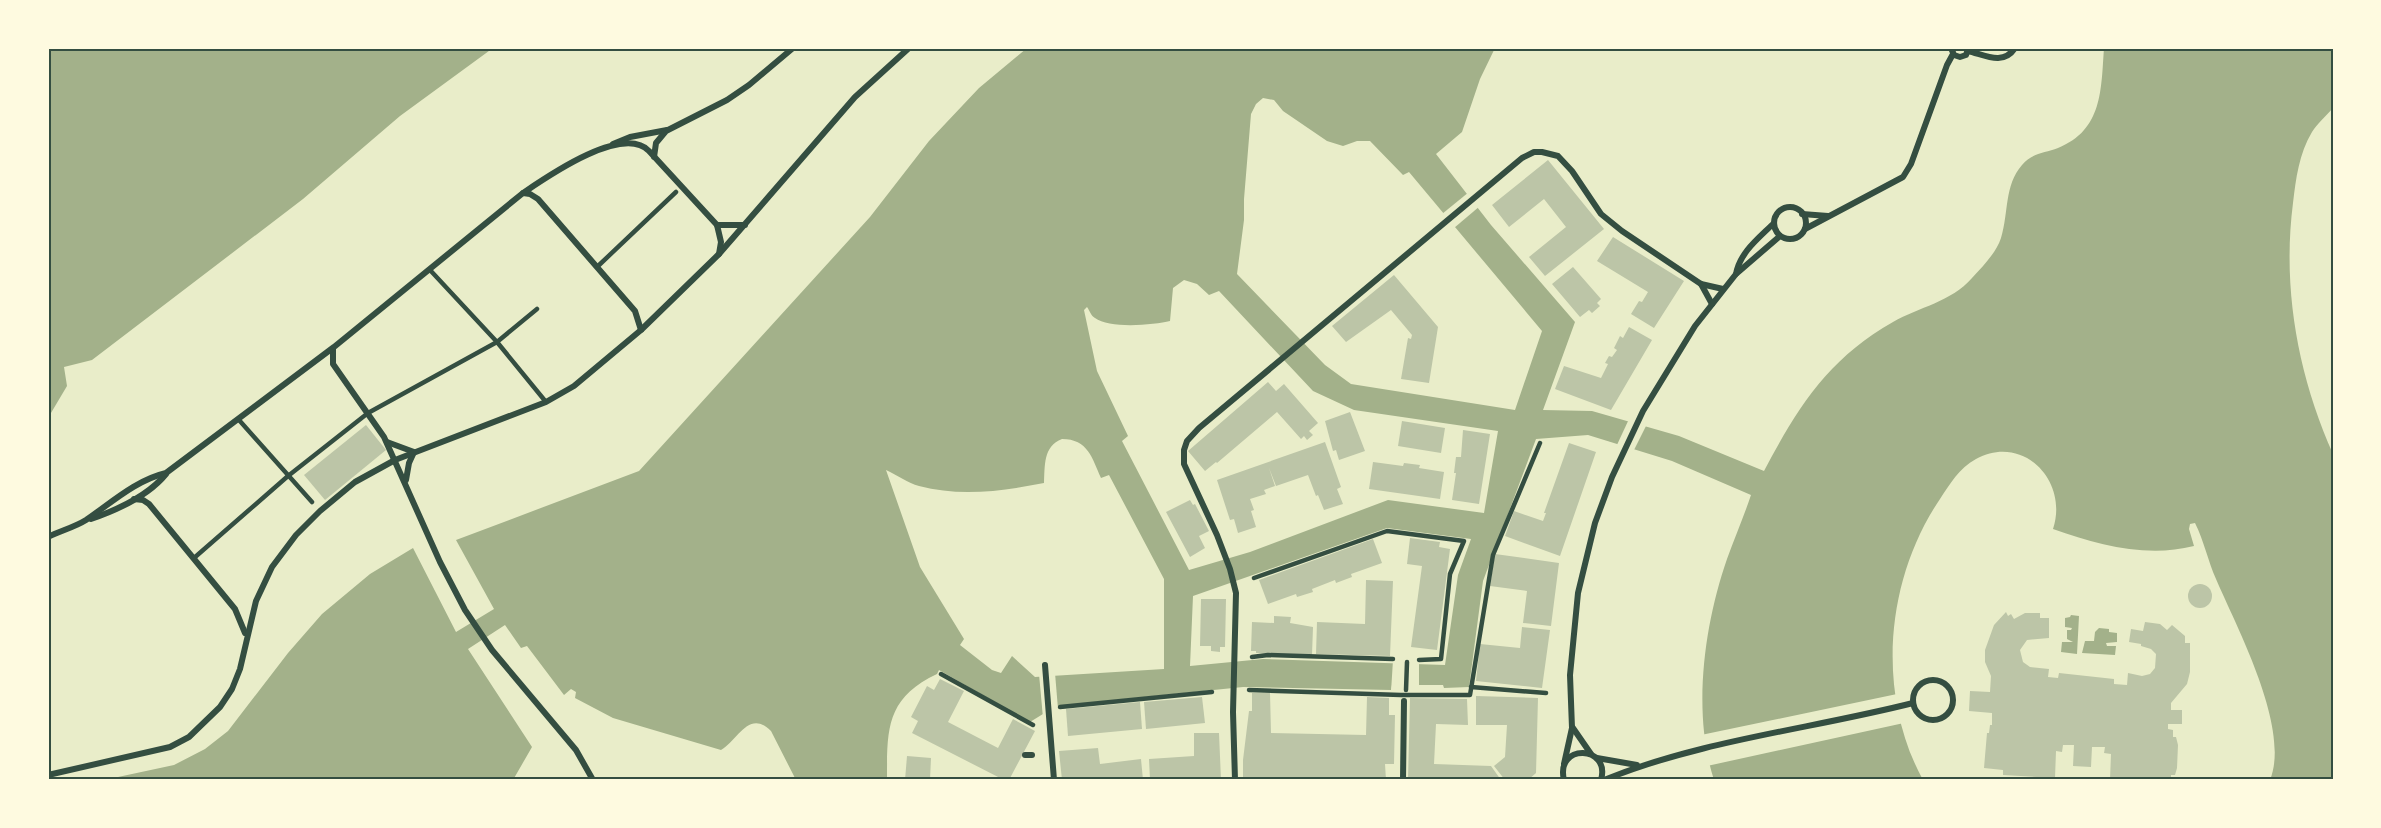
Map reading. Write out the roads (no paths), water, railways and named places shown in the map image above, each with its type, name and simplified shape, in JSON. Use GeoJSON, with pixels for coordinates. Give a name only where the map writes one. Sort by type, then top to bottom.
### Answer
{"type":"FeatureCollection","features":[{"type":"Feature","properties":{"kind":"street"},"geometry":{"type":"LineString","coordinates":[[654,157],[658,139],[670,129],[727,100],[749,85],[793,48]]}},
{"type":"Feature","properties":{"kind":"street"},"geometry":{"type":"LineString","coordinates":[[48,776],[170,747],[189,737],[220,707],[232,689],[240,669],[250,618],[263,584],[282,552],[320,511],[355,482],[395,460],[546,402],[574,386],[641,330],[719,254],[855,97],[909,48]]}},
{"type":"Feature","properties":{"kind":"street"},"geometry":{"type":"LineString","coordinates":[[1805,229],[1898,181],[1908,172],[1952,51],[1963,56],[1968,50],[1999,59],[2009,56],[2015,48]]}},
{"type":"Feature","properties":{"kind":"street"},"geometry":{"type":"LineString","coordinates":[[48,537],[109,512],[156,484],[166,473],[334,347],[523,193],[573,162],[609,146],[630,137],[670,129]]}},
{"type":"Feature","properties":{"kind":"street"},"geometry":{"type":"LineString","coordinates":[[609,146],[637,144],[646,148],[717,225],[721,242],[719,254]]}},
{"type":"Feature","properties":{"kind":"street"},"geometry":{"type":"LineString","coordinates":[[1235,780],[1233,712],[1236,593],[1217,535],[1186,473],[1184,450],[1187,441],[1199,428],[1522,158],[1534,152],[1551,153],[1558,156],[1572,171],[1601,214],[1622,231],[1701,284],[1723,289]]}},
{"type":"Feature","properties":{"kind":"street"},"geometry":{"type":"LineString","coordinates":[[597,267],[676,192]]}},
{"type":"Feature","properties":{"kind":"street"},"geometry":{"type":"LineString","coordinates":[[523,193],[530,194],[538,200],[635,310],[641,330]]}},
{"type":"Feature","properties":{"kind":"street"},"geometry":{"type":"LineString","coordinates":[[1562,778],[1572,728],[1570,675],[1578,593],[1595,523],[1619,461],[1643,411],[1689,336],[1723,289],[1736,274],[1780,236],[1794,238],[1802,234],[1806,220],[1802,214],[1793,208],[1784,209],[1777,215],[1774,223],[1747,251],[1738,264],[1736,274]]}},
{"type":"Feature","properties":{"kind":"street"},"geometry":{"type":"LineString","coordinates":[[1802,214],[1828,216]]}},
{"type":"Feature","properties":{"kind":"street"},"geometry":{"type":"LineString","coordinates":[[1774,223],[1780,236]]}},
{"type":"Feature","properties":{"kind":"street"},"geometry":{"type":"LineString","coordinates":[[717,225],[746,225]]}},
{"type":"Feature","properties":{"kind":"street"},"geometry":{"type":"LineString","coordinates":[[430,270],[497,342],[546,402]]}},
{"type":"Feature","properties":{"kind":"street"},"geometry":{"type":"LineString","coordinates":[[1701,284],[1712,304]]}},
{"type":"Feature","properties":{"kind":"street"},"geometry":{"type":"LineString","coordinates":[[194,558],[288,476],[368,413],[497,342],[537,309]]}},
{"type":"Feature","properties":{"kind":"street"},"geometry":{"type":"LineString","coordinates":[[334,347],[333,364],[387,442],[440,562],[465,610],[492,650],[576,750],[593,780]]}},
{"type":"Feature","properties":{"kind":"street"},"geometry":{"type":"LineString","coordinates":[[239,420],[312,502]]}},
{"type":"Feature","properties":{"kind":"street"},"geometry":{"type":"LineString","coordinates":[[387,442],[414,452]]}},
{"type":"Feature","properties":{"kind":"street"},"geometry":{"type":"LineString","coordinates":[[1249,690],[1470,695],[1493,555],[1540,443]]}},
{"type":"Feature","properties":{"kind":"street"},"geometry":{"type":"LineString","coordinates":[[407,487],[407,469],[414,452]]}},
{"type":"Feature","properties":{"kind":"street"},"geometry":{"type":"LineString","coordinates":[[86,520],[120,496],[153,477],[166,473]]}},
{"type":"Feature","properties":{"kind":"street"},"geometry":{"type":"LineString","coordinates":[[134,499],[143,500],[149,504],[194,558],[235,609],[246,636]]}},
{"type":"Feature","properties":{"kind":"street"},"geometry":{"type":"LineString","coordinates":[[1254,578],[1387,531],[1464,541],[1450,574],[1441,659],[1419,660]]}},
{"type":"Feature","properties":{"kind":"street"},"geometry":{"type":"LineString","coordinates":[[1252,657],[1268,655],[1394,659]]}},
{"type":"Feature","properties":{"kind":"street"},"geometry":{"type":"LineString","coordinates":[[1403,780],[1407,662]]}},
{"type":"Feature","properties":{"kind":"street"},"geometry":{"type":"LineString","coordinates":[[1045,665],[1054,780]]}},
{"type":"Feature","properties":{"kind":"street"},"geometry":{"type":"LineString","coordinates":[[941,674],[1033,725]]}},
{"type":"Feature","properties":{"kind":"street"},"geometry":{"type":"LineString","coordinates":[[1930,680],[1946,685],[1954,700],[1947,716],[1936,721],[1920,717],[1913,703],[1916,689],[1930,680]]}},
{"type":"Feature","properties":{"kind":"street"},"geometry":{"type":"LineString","coordinates":[[1471,687],[1546,693]]}},
{"type":"Feature","properties":{"kind":"street"},"geometry":{"type":"LineString","coordinates":[[1060,708],[1212,692]]}},
{"type":"Feature","properties":{"kind":"street"},"geometry":{"type":"LineString","coordinates":[[1572,728],[1602,769],[1603,780],[1643,765],[1913,703]]}},
{"type":"Feature","properties":{"kind":"street"},"geometry":{"type":"LineString","coordinates":[[1564,764],[1573,755],[1579,753],[1628,765],[1643,765]]}}]}
